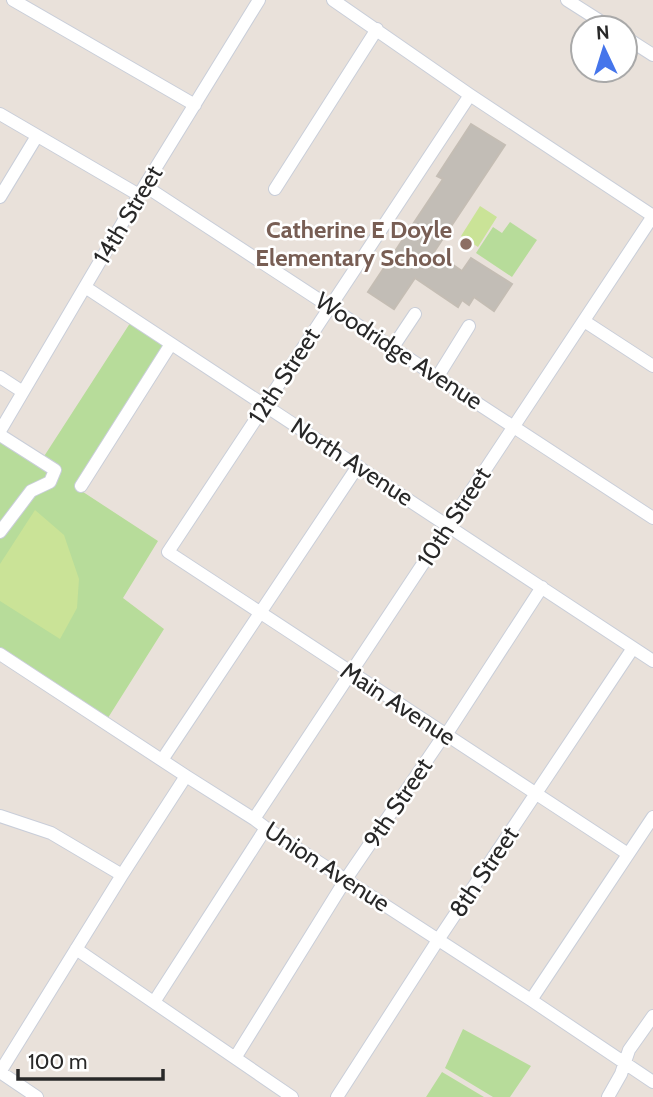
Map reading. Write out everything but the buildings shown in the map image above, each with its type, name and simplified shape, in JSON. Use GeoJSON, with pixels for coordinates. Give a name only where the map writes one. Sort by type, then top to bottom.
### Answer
{"type":"FeatureCollection","features":[{"type":"Feature","properties":{"kind":"street"},"geometry":{"type":"LineString","coordinates":[[13,0],[195,105]]}},
{"type":"Feature","properties":{"kind":"street","name":"14th Street"},"geometry":{"type":"LineString","coordinates":[[0,433],[142,191],[259,0]]}},
{"type":"Feature","properties":{"kind":"street"},"geometry":{"type":"LineString","coordinates":[[333,0],[653,216]]}},
{"type":"Feature","properties":{"kind":"street"},"geometry":{"type":"LineString","coordinates":[[567,0],[589,14]]}},
{"type":"Feature","properties":{"kind":"street"},"geometry":{"type":"LineString","coordinates":[[275,189],[377,29]]}},
{"type":"Feature","properties":{"kind":"street","name":"12th Street"},"geometry":{"type":"LineString","coordinates":[[168,552],[470,95]]}},
{"type":"Feature","properties":{"kind":"street","name":"Woodridge Avenue"},"geometry":{"type":"LineString","coordinates":[[0,114],[142,191],[330,306],[653,518]]}},
{"type":"Feature","properties":{"kind":"street"},"geometry":{"type":"LineString","coordinates":[[0,197],[37,136]]}},
{"type":"Feature","properties":{"kind":"street","name":"10th Street"},"geometry":{"type":"LineString","coordinates":[[254,819],[653,216]]}},
{"type":"Feature","properties":{"kind":"street","name":"North Avenue"},"geometry":{"type":"LineString","coordinates":[[85,287],[653,661]]}},
{"type":"Feature","properties":{"kind":"street"},"geometry":{"type":"LineString","coordinates":[[393,347],[415,314]]}},
{"type":"Feature","properties":{"kind":"street"},"geometry":{"type":"LineString","coordinates":[[584,321],[653,366]]}},
{"type":"Feature","properties":{"kind":"street"},"geometry":{"type":"LineString","coordinates":[[438,376],[470,326]]}},
{"type":"Feature","properties":{"kind":"street"},"geometry":{"type":"LineString","coordinates":[[81,486],[171,344]]}},
{"type":"Feature","properties":{"kind":"street"},"geometry":{"type":"LineString","coordinates":[[0,377],[23,392]]}},
{"type":"Feature","properties":{"kind":"street"},"geometry":{"type":"LineString","coordinates":[[0,433],[55,470],[50,482],[31,491],[0,532]]}},
{"type":"Feature","properties":{"kind":"street"},"geometry":{"type":"LineString","coordinates":[[162,760],[358,466]]}},
{"type":"Feature","properties":{"kind":"street","name":"Main Avenue"},"geometry":{"type":"LineString","coordinates":[[168,552],[628,854]]}},
{"type":"Feature","properties":{"kind":"street","name":"9th Street"},"geometry":{"type":"LineString","coordinates":[[235,1058],[346,879],[446,735],[542,587]]}},
{"type":"Feature","properties":{"kind":"street","name":"8th Street"},"geometry":{"type":"LineString","coordinates":[[337,1097],[633,648]]}},
{"type":"Feature","properties":{"kind":"street","name":"Union Avenue"},"geometry":{"type":"LineString","coordinates":[[0,654],[653,1082]]}},
{"type":"Feature","properties":{"kind":"street"},"geometry":{"type":"LineString","coordinates":[[37,1097],[0,1072],[186,776]]}},
{"type":"Feature","properties":{"kind":"street"},"geometry":{"type":"LineString","coordinates":[[0,816],[51,833],[122,875]]}},
{"type":"Feature","properties":{"kind":"street"},"geometry":{"type":"LineString","coordinates":[[531,1000],[653,817]]}},
{"type":"Feature","properties":{"kind":"street"},"geometry":{"type":"LineString","coordinates":[[153,1002],[266,828]]}},
{"type":"Feature","properties":{"kind":"street"},"geometry":{"type":"LineString","coordinates":[[76,949],[292,1097]]}},
{"type":"Feature","properties":{"kind":"street"},"geometry":{"type":"LineString","coordinates":[[608,1097],[621,1074],[629,1050],[653,1016]]}},
{"type":"Feature","properties":{"kind":"green space"},"geometry":{"type":"Polygon","coordinates":[[[480,206],[497,217],[478,247],[461,236],[480,206]]]}},
{"type":"Feature","properties":{"kind":"green space"},"geometry":{"type":"Polygon","coordinates":[[[510,222],[537,240],[512,277],[476,253],[493,227],[502,233],[510,222]]]}},
{"type":"Feature","properties":{"kind":"green space"},"geometry":{"type":"Polygon","coordinates":[[[134,317],[174,343],[77,488],[158,541],[123,598],[164,629],[106,721],[0,650],[0,432],[41,461],[134,317]]]}},
{"type":"Feature","properties":{"kind":"green space"},"geometry":{"type":"Polygon","coordinates":[[[35,510],[64,535],[79,579],[77,608],[60,639],[0,601],[0,564],[35,510]]]}},
{"type":"Feature","properties":{"kind":"green space"},"geometry":{"type":"Polygon","coordinates":[[[463,1029],[531,1066],[510,1097],[493,1097],[445,1068],[463,1029]]]}},
{"type":"Feature","properties":{"kind":"green space"},"geometry":{"type":"Polygon","coordinates":[[[442,1072],[484,1097],[426,1097],[442,1072]]]}},
{"type":"Feature","properties":{"kind":"place","name":"Catherine E Doyle Elementary School"},"geometry":{"type":"Point","coordinates":[466,244]}}]}
